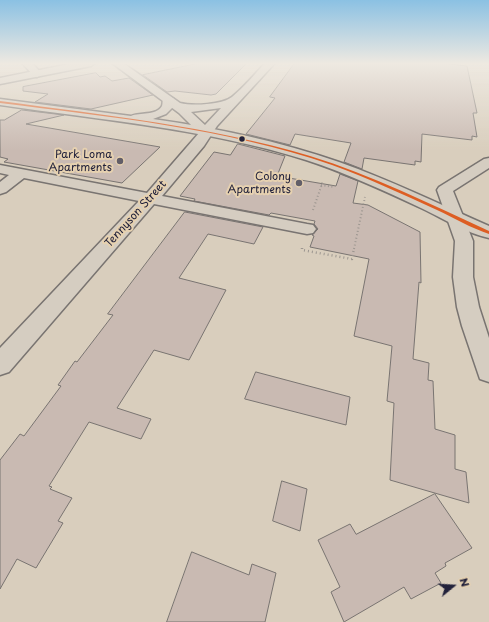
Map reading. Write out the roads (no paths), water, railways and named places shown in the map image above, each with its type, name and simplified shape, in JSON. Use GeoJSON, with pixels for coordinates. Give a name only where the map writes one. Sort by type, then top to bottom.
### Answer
{"type":"FeatureCollection","features":[{"type":"Feature","properties":{"kind":"street"},"geometry":{"type":"LineString","coordinates":[[158,92],[172,102],[206,132]]}},
{"type":"Feature","properties":{"kind":"street","name":"Tennyson Street"},"geometry":{"type":"LineString","coordinates":[[0,365],[151,198],[198,144],[206,132],[244,92]]}},
{"type":"Feature","properties":{"kind":"street"},"geometry":{"type":"LineString","coordinates":[[172,102],[189,108],[204,108],[236,100]]}},
{"type":"Feature","properties":{"kind":"street"},"geometry":{"type":"LineString","coordinates":[[120,119],[142,118],[158,114],[172,102]]}},
{"type":"Feature","properties":{"kind":"street"},"geometry":{"type":"LineString","coordinates":[[3,104],[206,132],[271,146],[323,161],[489,233]]}},
{"type":"Feature","properties":{"kind":"street"},"geometry":{"type":"LineString","coordinates":[[489,162],[445,190],[464,241],[463,277],[468,307],[489,371]]}},
{"type":"Feature","properties":{"kind":"street"},"geometry":{"type":"LineString","coordinates":[[0,169],[306,229]]}},
{"type":"Feature","properties":{"kind":"street"},"geometry":{"type":"LineString","coordinates":[[0,188],[22,173]]}},
{"type":"Feature","properties":{"kind":"place","name":"Park Loma Apartments"},"geometry":{"type":"Point","coordinates":[120,161]}},
{"type":"Feature","properties":{"kind":"place","name":"Colony Apartments"},"geometry":{"type":"Point","coordinates":[299,183]}}]}
